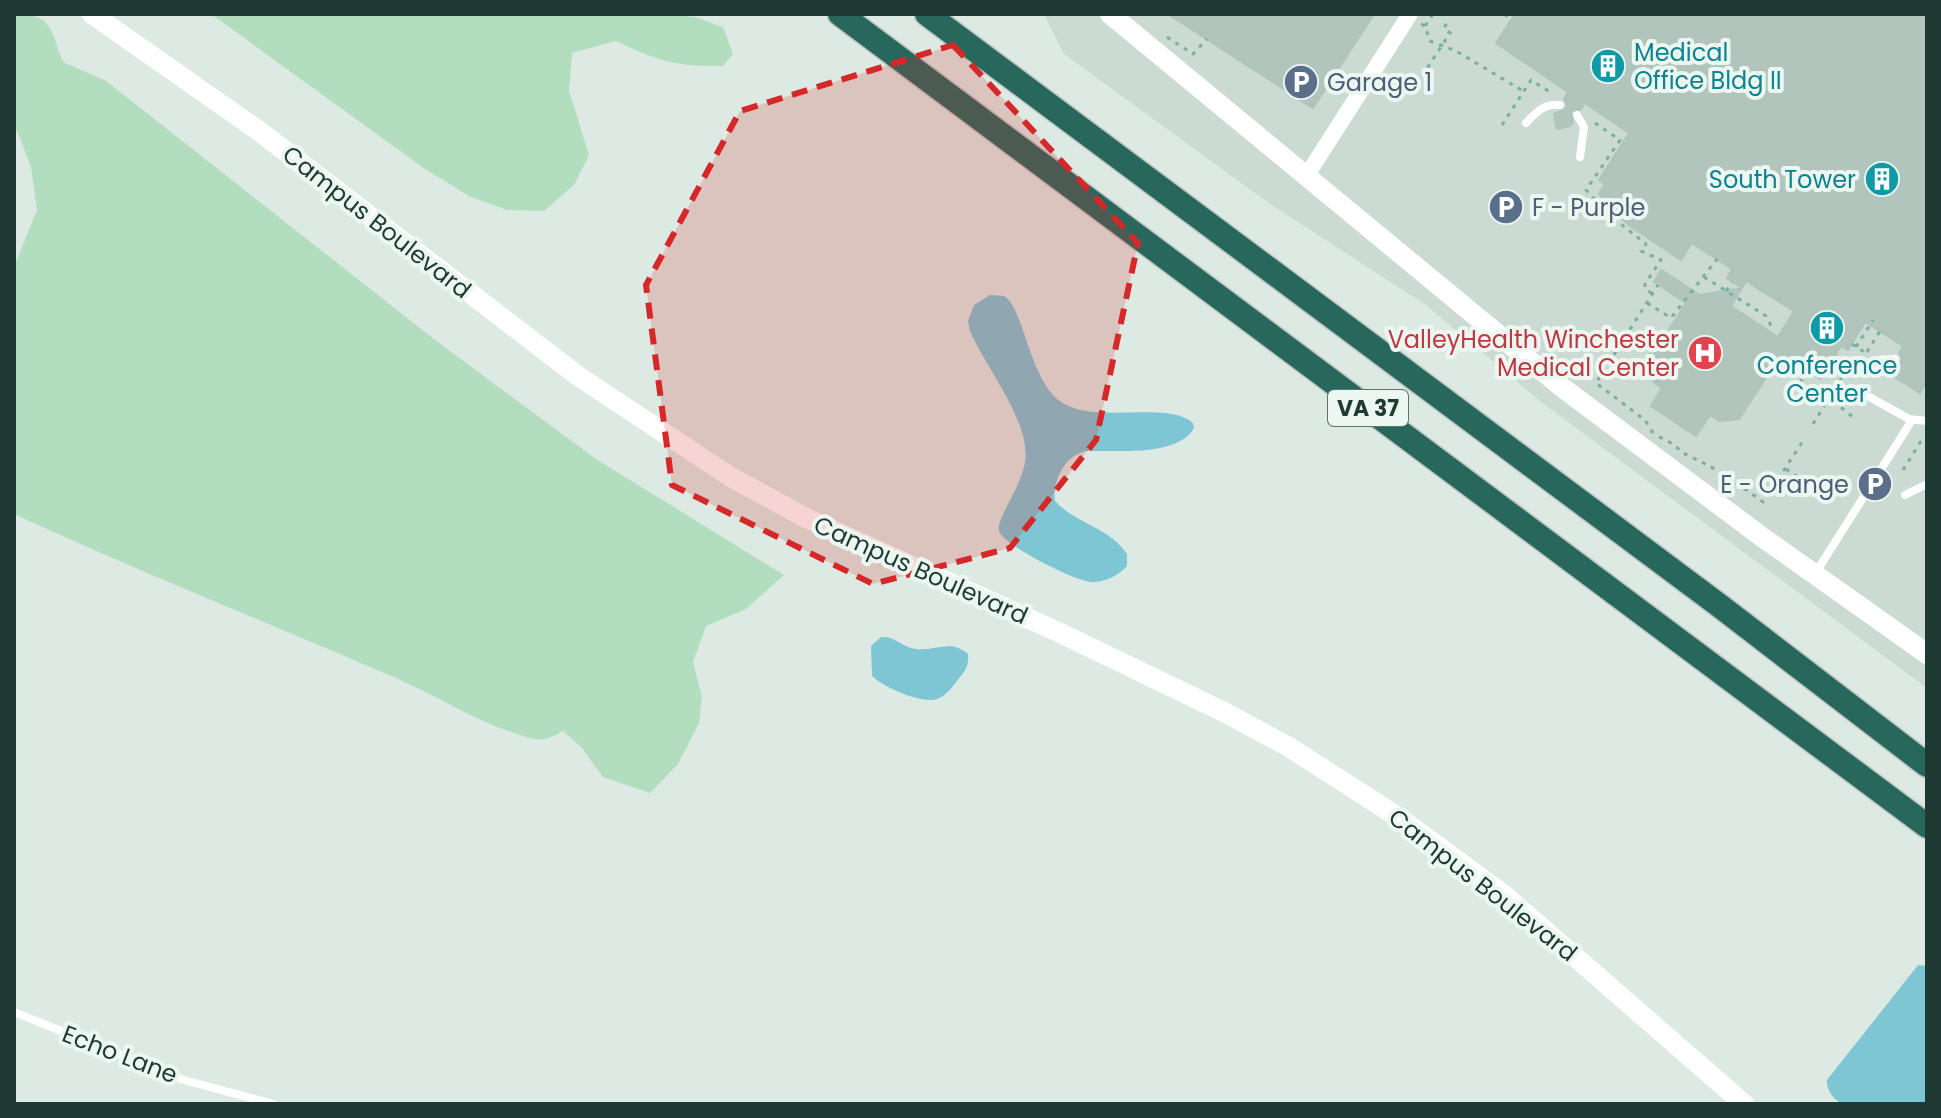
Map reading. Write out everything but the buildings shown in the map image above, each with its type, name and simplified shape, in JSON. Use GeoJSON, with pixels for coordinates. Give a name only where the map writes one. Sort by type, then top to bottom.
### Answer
{"type":"FeatureCollection","features":[{"type":"Feature","properties":{"kind":"highway","name":"VA 37"},"geometry":{"type":"LineString","coordinates":[[840,14],[1927,828]]}},
{"type":"Feature","properties":{"kind":"highway","name":"VA 37"},"geometry":{"type":"LineString","coordinates":[[927,14],[1836,693],[1927,765]]}},
{"type":"Feature","properties":{"kind":"highway"},"geometry":{"type":"LineString","coordinates":[[1836,693],[1927,753]]}},
{"type":"Feature","properties":{"kind":"street"},"geometry":{"type":"LineString","coordinates":[[1110,14],[1563,388],[1814,575],[1927,654]]}},
{"type":"Feature","properties":{"kind":"street"},"geometry":{"type":"LineString","coordinates":[[1307,175],[1410,14]]}},
{"type":"Feature","properties":{"kind":"street","name":"Campus Boulevard"},"geometry":{"type":"LineString","coordinates":[[93,16],[288,153],[578,376],[729,476],[806,518],[1056,631],[1239,720],[1303,755],[1401,819],[1503,894],[1744,1104]]}},
{"type":"Feature","properties":{"kind":"lane"},"geometry":{"type":"LineString","coordinates":[[1526,123],[1539,110],[1561,103]]}},
{"type":"Feature","properties":{"kind":"lane"},"geometry":{"type":"LineString","coordinates":[[1577,115],[1582,120],[1585,135],[1580,157]]}},
{"type":"Feature","properties":{"kind":"lane"},"geometry":{"type":"LineString","coordinates":[[1876,360],[1895,359]]}},
{"type":"Feature","properties":{"kind":"lane"},"geometry":{"type":"LineString","coordinates":[[1864,394],[1912,420],[1927,421]]}},
{"type":"Feature","properties":{"kind":"lane"},"geometry":{"type":"LineString","coordinates":[[1814,575],[1912,420]]}},
{"type":"Feature","properties":{"kind":"lane"},"geometry":{"type":"LineString","coordinates":[[1905,495],[1927,484]]}},
{"type":"Feature","properties":{"kind":"lane","name":"Echo Lane"},"geometry":{"type":"LineString","coordinates":[[14,1012],[180,1079],[273,1104]]}},
{"type":"Feature","properties":{"kind":"path"},"geometry":{"type":"LineString","coordinates":[[1433,14],[1425,26],[1430,41],[1456,51],[1523,91]]}},
{"type":"Feature","properties":{"kind":"path"},"geometry":{"type":"LineString","coordinates":[[1422,76],[1450,33],[1444,28],[1448,21]]}},
{"type":"Feature","properties":{"kind":"path"},"geometry":{"type":"LineString","coordinates":[[1166,36],[1193,54],[1207,39]]}},
{"type":"Feature","properties":{"kind":"path"},"geometry":{"type":"LineString","coordinates":[[1502,125],[1531,80],[1561,103]]}},
{"type":"Feature","properties":{"kind":"path"},"geometry":{"type":"LineString","coordinates":[[1593,122],[1620,140],[1586,190],[1612,217],[1646,244],[1641,251],[1661,260],[1645,284],[1645,289],[1653,294]]}},
{"type":"Feature","properties":{"kind":"path"},"geometry":{"type":"LineString","coordinates":[[1647,303],[1671,318],[1717,259]]}},
{"type":"Feature","properties":{"kind":"path"},"geometry":{"type":"LineString","coordinates":[[1654,270],[1659,274]]}},
{"type":"Feature","properties":{"kind":"path"},"geometry":{"type":"LineString","coordinates":[[1704,277],[1766,316],[1771,326],[1769,331]]}},
{"type":"Feature","properties":{"kind":"path"},"geometry":{"type":"LineString","coordinates":[[1726,291],[1732,282]]}},
{"type":"Feature","properties":{"kind":"path"},"geometry":{"type":"LineString","coordinates":[[1658,285],[1596,383],[1645,420],[1654,434],[1670,440],[1688,456],[1721,472],[1763,502],[1805,438]]}},
{"type":"Feature","properties":{"kind":"path"},"geometry":{"type":"LineString","coordinates":[[1866,353],[1854,346],[1873,320]]}},
{"type":"Feature","properties":{"kind":"path"},"geometry":{"type":"LineString","coordinates":[[1813,424],[1849,366],[1857,369],[1880,331]]}},
{"type":"Feature","properties":{"kind":"path"},"geometry":{"type":"LineString","coordinates":[[1627,333],[1652,357]]}},
{"type":"Feature","properties":{"kind":"path"},"geometry":{"type":"LineString","coordinates":[[1774,364],[1829,398],[1853,417]]}},
{"type":"Feature","properties":{"kind":"path"},"geometry":{"type":"LineString","coordinates":[[1903,470],[1923,438],[1927,437]]}},
{"type":"Feature","properties":{"kind":"path"},"geometry":{"type":"LineString","coordinates":[[1786,469],[1807,483]]}},
{"type":"Feature","properties":{"kind":"highlighted area"},"geometry":{"type":"Polygon","coordinates":[[[953,45],[1138,243],[1096,440],[1010,548],[873,584],[672,485],[646,285],[740,111],[953,45]]]}},
{"type":"Feature","properties":{"kind":"shaded area","name":"ValleyHealth Winchester Medical Center"},"geometry":{"type":"Polygon","coordinates":[[[1044,14],[1927,14],[1927,688],[1541,402],[1426,305],[1270,204],[1064,54],[1044,14]]]}},
{"type":"Feature","properties":{"kind":"green space"},"geometry":{"type":"Polygon","coordinates":[[[14,14],[44,21],[49,26],[63,62],[106,81],[439,343],[596,459],[784,575],[746,609],[706,626],[693,662],[702,697],[699,723],[678,764],[650,793],[603,777],[582,748],[563,731],[539,739],[506,731],[396,678],[14,514],[14,267],[37,210],[31,167],[14,123],[14,14]]]}},
{"type":"Feature","properties":{"kind":"green space"},"geometry":{"type":"Polygon","coordinates":[[[211,14],[671,14],[695,17],[723,27],[733,54],[723,66],[680,64],[656,58],[616,41],[572,53],[569,91],[589,155],[574,185],[544,211],[507,210],[469,196],[425,169],[211,14]]]}},
{"type":"Feature","properties":{"kind":"water"},"geometry":{"type":"Polygon","coordinates":[[[990,295],[1004,296],[1011,303],[1041,378],[1061,402],[1092,412],[1166,413],[1182,416],[1193,423],[1194,428],[1186,437],[1161,448],[1079,453],[1066,463],[1058,477],[1055,501],[1063,509],[1102,531],[1127,554],[1127,566],[1107,579],[1093,582],[1058,570],[1014,546],[999,532],[999,524],[1022,474],[1025,451],[1016,416],[970,331],[968,321],[974,305],[990,295]]]}},
{"type":"Feature","properties":{"kind":"water"},"geometry":{"type":"Polygon","coordinates":[[[881,637],[911,648],[947,646],[961,649],[968,654],[967,667],[950,690],[937,699],[903,694],[872,676],[871,646],[881,637]]]}},
{"type":"Feature","properties":{"kind":"water"},"geometry":{"type":"Polygon","coordinates":[[[1918,965],[1927,966],[1927,1104],[1860,1106],[1840,1103],[1829,1091],[1827,1080],[1918,965]]]}},
{"type":"Feature","properties":{"kind":"place","name":"Medical Office Bldg II"},"geometry":{"type":"Point","coordinates":[1608,66]}},
{"type":"Feature","properties":{"kind":"place","name":"Garage 1"},"geometry":{"type":"Point","coordinates":[1301,82]}},
{"type":"Feature","properties":{"kind":"place","name":"South Tower"},"geometry":{"type":"Point","coordinates":[1882,179]}},
{"type":"Feature","properties":{"kind":"place","name":"F - Purple"},"geometry":{"type":"Point","coordinates":[1506,207]}},
{"type":"Feature","properties":{"kind":"place","name":"Conference Center"},"geometry":{"type":"Point","coordinates":[1827,328]}},
{"type":"Feature","properties":{"kind":"place","name":"ValleyHealth Winchester Medical Center"},"geometry":{"type":"Point","coordinates":[1705,353]}},
{"type":"Feature","properties":{"kind":"place","name":"E - Orange"},"geometry":{"type":"Point","coordinates":[1875,484]}}]}
